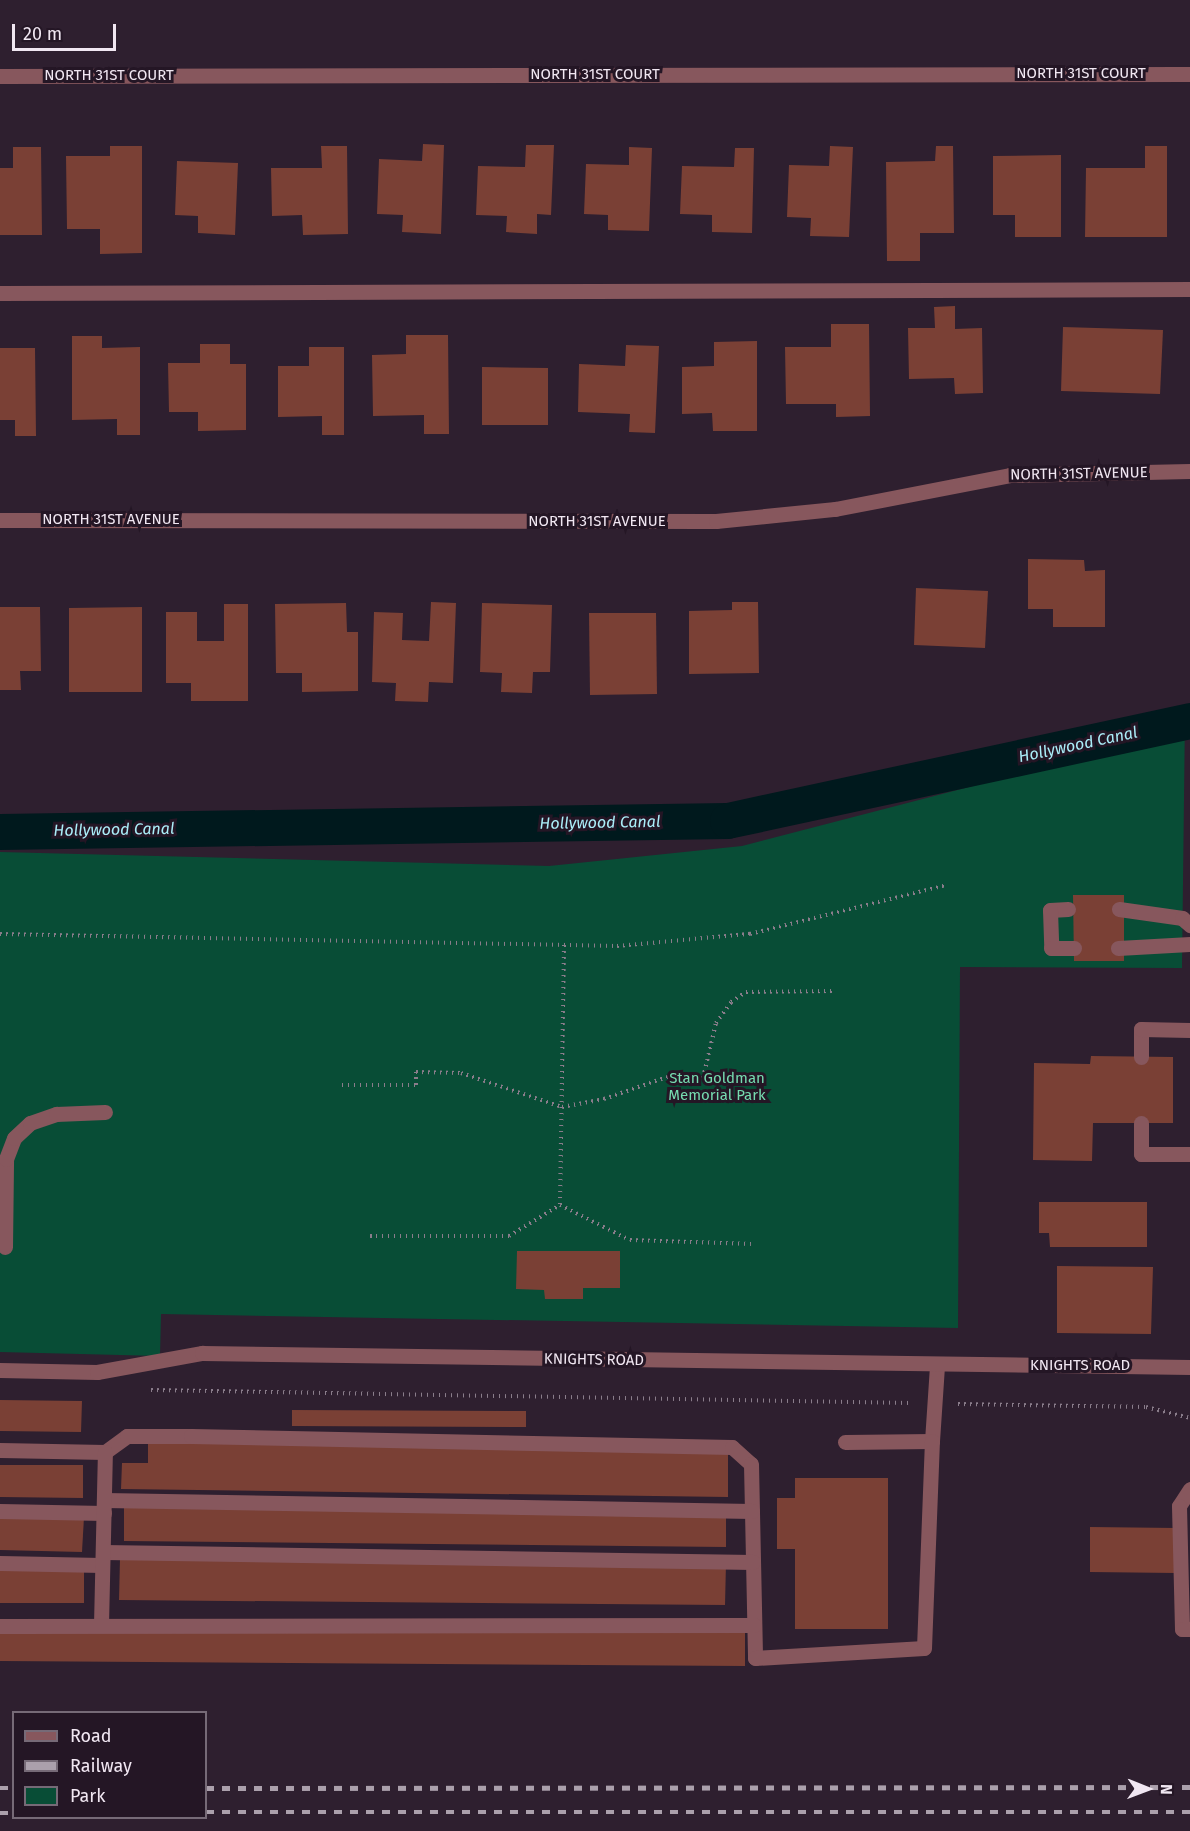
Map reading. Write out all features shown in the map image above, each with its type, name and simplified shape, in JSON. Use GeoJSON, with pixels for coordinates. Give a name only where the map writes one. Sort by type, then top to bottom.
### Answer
{"type":"FeatureCollection","features":[{"type":"Feature","properties":{"kind":"street","name":"NORTH 31ST COURT"},"geometry":{"type":"LineString","coordinates":[[0,76],[1190,74]]}},
{"type":"Feature","properties":{"kind":"street"},"geometry":{"type":"LineString","coordinates":[[0,293],[1190,289]]}},
{"type":"Feature","properties":{"kind":"street","name":"NORTH 31ST AVENUE"},"geometry":{"type":"LineString","coordinates":[[0,520],[716,521],[835,509],[1010,475],[1190,471]]}},
{"type":"Feature","properties":{"kind":"street"},"geometry":{"type":"LineString","coordinates":[[1068,909],[1050,910],[1051,948],[1074,948]]}},
{"type":"Feature","properties":{"kind":"street"},"geometry":{"type":"LineString","coordinates":[[1119,909],[1182,918],[1190,925]]}},
{"type":"Feature","properties":{"kind":"street"},"geometry":{"type":"LineString","coordinates":[[1118,948],[1190,944]]}},
{"type":"Feature","properties":{"kind":"street"},"geometry":{"type":"LineString","coordinates":[[1142,1057],[1141,1029],[1190,1030]]}},
{"type":"Feature","properties":{"kind":"street"},"geometry":{"type":"LineString","coordinates":[[5,1247],[6,1159],[14,1138],[30,1123],[56,1114],[105,1112]]}},
{"type":"Feature","properties":{"kind":"street"},"geometry":{"type":"LineString","coordinates":[[1142,1123],[1142,1154],[1190,1154]]}},
{"type":"Feature","properties":{"kind":"street","name":"KNIGHTS ROAD"},"geometry":{"type":"LineString","coordinates":[[0,1370],[97,1372],[202,1353],[937,1365],[1190,1366]]}},
{"type":"Feature","properties":{"kind":"street"},"geometry":{"type":"LineString","coordinates":[[0,1450],[105,1452],[127,1436],[732,1447],[751,1464],[755,1658],[924,1648],[937,1365]]}},
{"type":"Feature","properties":{"kind":"street"},"geometry":{"type":"LineString","coordinates":[[845,1442],[932,1441]]}},
{"type":"Feature","properties":{"kind":"street"},"geometry":{"type":"LineString","coordinates":[[101,1625],[105,1452]]}},
{"type":"Feature","properties":{"kind":"street"},"geometry":{"type":"LineString","coordinates":[[1190,1489],[1179,1506],[1182,1629],[1190,1629]]}},
{"type":"Feature","properties":{"kind":"street"},"geometry":{"type":"LineString","coordinates":[[0,1511],[104,1507],[752,1511]]}},
{"type":"Feature","properties":{"kind":"street"},"geometry":{"type":"LineString","coordinates":[[0,1563],[103,1558],[753,1562]]}},
{"type":"Feature","properties":{"kind":"street"},"geometry":{"type":"LineString","coordinates":[[0,1626],[754,1625]]}},
{"type":"Feature","properties":{"kind":"path"},"geometry":{"type":"LineString","coordinates":[[0,934],[564,945],[750,934],[947,885]]}},
{"type":"Feature","properties":{"kind":"path"},"geometry":{"type":"LineString","coordinates":[[560,1205],[564,945]]}},
{"type":"Feature","properties":{"kind":"path"},"geometry":{"type":"LineString","coordinates":[[342,1085],[416,1085],[416,1072],[461,1073],[562,1107],[667,1077],[703,1078],[716,1023],[731,1002],[746,992],[834,991]]}},
{"type":"Feature","properties":{"kind":"path"},"geometry":{"type":"LineString","coordinates":[[370,1236],[509,1236],[560,1205]]}},
{"type":"Feature","properties":{"kind":"path"},"geometry":{"type":"LineString","coordinates":[[560,1205],[630,1240],[751,1244]]}},
{"type":"Feature","properties":{"kind":"path"},"geometry":{"type":"LineString","coordinates":[[138,1390],[1146,1407],[1190,1418]]}},
{"type":"Feature","properties":{"kind":"green space","name":"Stan Goldman Memorial Park"},"geometry":{"type":"Polygon","coordinates":[[[1185,715],[1182,968],[960,967],[958,1328],[161,1314],[160,1356],[0,1352],[0,852],[549,866],[742,846],[1054,765],[1146,724],[1185,715]]]}},
{"type":"Feature","properties":{"kind":"building"},"geometry":{"type":"Polygon","coordinates":[[[423,144],[444,145],[441,234],[402,232],[403,215],[377,214],[379,159],[422,161],[423,144]]]}},
{"type":"Feature","properties":{"kind":"building"},"geometry":{"type":"Polygon","coordinates":[[[526,145],[554,145],[551,215],[537,214],[537,234],[506,232],[507,216],[476,215],[478,166],[525,167],[526,145]]]}},
{"type":"Feature","properties":{"kind":"building"},"geometry":{"type":"Polygon","coordinates":[[[110,146],[142,146],[142,253],[100,254],[100,229],[67,229],[66,156],[110,156],[110,146]]]}},
{"type":"Feature","properties":{"kind":"building"},"geometry":{"type":"Polygon","coordinates":[[[321,146],[347,146],[348,234],[303,235],[302,215],[272,216],[271,168],[322,168],[321,146]]]}},
{"type":"Feature","properties":{"kind":"building"},"geometry":{"type":"Polygon","coordinates":[[[830,146],[853,147],[849,237],[810,236],[811,218],[787,217],[789,165],[829,166],[830,146]]]}},
{"type":"Feature","properties":{"kind":"building"},"geometry":{"type":"Polygon","coordinates":[[[936,146],[953,146],[954,233],[920,233],[920,261],[887,261],[886,162],[935,161],[936,146]]]}},
{"type":"Feature","properties":{"kind":"building"},"geometry":{"type":"Polygon","coordinates":[[[1145,146],[1167,146],[1167,237],[1085,237],[1086,168],[1145,168],[1145,146]]]}},
{"type":"Feature","properties":{"kind":"building"},"geometry":{"type":"Polygon","coordinates":[[[13,147],[41,147],[42,235],[0,235],[0,168],[13,168],[13,147]]]}},
{"type":"Feature","properties":{"kind":"building"},"geometry":{"type":"Polygon","coordinates":[[[629,147],[652,148],[649,231],[608,230],[608,215],[584,214],[586,164],[629,165],[629,147]]]}},
{"type":"Feature","properties":{"kind":"building"},"geometry":{"type":"Polygon","coordinates":[[[735,148],[754,148],[752,233],[712,232],[712,215],[680,214],[682,166],[734,167],[735,148]]]}},
{"type":"Feature","properties":{"kind":"building"},"geometry":{"type":"Polygon","coordinates":[[[1061,155],[1061,237],[1015,237],[1015,215],[993,215],[993,156],[1061,155]]]}},
{"type":"Feature","properties":{"kind":"building"},"geometry":{"type":"Polygon","coordinates":[[[177,161],[238,163],[235,235],[198,233],[198,216],[175,215],[177,161]]]}},
{"type":"Feature","properties":{"kind":"building"},"geometry":{"type":"Polygon","coordinates":[[[955,306],[955,329],[982,328],[983,393],[955,394],[954,378],[909,379],[908,328],[935,328],[934,307],[955,306]]]}},
{"type":"Feature","properties":{"kind":"building"},"geometry":{"type":"Polygon","coordinates":[[[831,324],[869,324],[870,416],[836,417],[836,404],[786,404],[785,347],[831,347],[831,324]]]}},
{"type":"Feature","properties":{"kind":"building"},"geometry":{"type":"Polygon","coordinates":[[[1063,327],[1163,330],[1160,394],[1061,391],[1063,327]]]}},
{"type":"Feature","properties":{"kind":"building"},"geometry":{"type":"Polygon","coordinates":[[[406,335],[448,335],[449,434],[424,434],[424,415],[373,416],[372,355],[406,354],[406,335]]]}},
{"type":"Feature","properties":{"kind":"building"},"geometry":{"type":"Polygon","coordinates":[[[72,336],[102,336],[102,348],[140,347],[140,435],[117,435],[117,419],[72,420],[72,336]]]}},
{"type":"Feature","properties":{"kind":"building"},"geometry":{"type":"Polygon","coordinates":[[[757,341],[757,431],[713,431],[712,413],[682,414],[682,367],[714,366],[714,342],[757,341]]]}},
{"type":"Feature","properties":{"kind":"building"},"geometry":{"type":"Polygon","coordinates":[[[200,344],[230,344],[230,364],[246,364],[246,430],[198,431],[198,412],[169,412],[168,363],[200,363],[200,344]]]}},
{"type":"Feature","properties":{"kind":"building"},"geometry":{"type":"Polygon","coordinates":[[[626,345],[659,346],[655,433],[629,432],[630,414],[578,412],[579,364],[625,366],[626,345]]]}},
{"type":"Feature","properties":{"kind":"building"},"geometry":{"type":"Polygon","coordinates":[[[309,347],[344,347],[344,435],[322,435],[322,416],[278,417],[278,366],[309,366],[309,347]]]}},
{"type":"Feature","properties":{"kind":"building"},"geometry":{"type":"Polygon","coordinates":[[[0,348],[35,348],[36,436],[15,436],[15,420],[0,420],[0,348]]]}},
{"type":"Feature","properties":{"kind":"building"},"geometry":{"type":"Polygon","coordinates":[[[482,367],[548,368],[548,425],[482,425],[482,367]]]}},
{"type":"Feature","properties":{"kind":"building"},"geometry":{"type":"Polygon","coordinates":[[[1028,559],[1084,560],[1085,571],[1105,570],[1105,627],[1053,627],[1053,609],[1028,609],[1028,559]]]}},
{"type":"Feature","properties":{"kind":"building"},"geometry":{"type":"Polygon","coordinates":[[[916,588],[988,591],[985,648],[914,645],[916,588]]]}},
{"type":"Feature","properties":{"kind":"building"},"geometry":{"type":"Polygon","coordinates":[[[431,602],[456,603],[453,683],[429,682],[428,702],[395,701],[396,683],[372,682],[374,612],[403,613],[402,640],[429,641],[431,602]]]}},
{"type":"Feature","properties":{"kind":"building"},"geometry":{"type":"Polygon","coordinates":[[[732,602],[758,602],[759,673],[689,674],[689,611],[732,610],[732,602]]]}},
{"type":"Feature","properties":{"kind":"building"},"geometry":{"type":"Polygon","coordinates":[[[346,603],[347,632],[358,632],[358,691],[302,692],[302,673],[276,673],[275,604],[346,603]]]}},
{"type":"Feature","properties":{"kind":"building"},"geometry":{"type":"Polygon","coordinates":[[[482,603],[552,605],[550,672],[533,672],[532,693],[501,692],[502,673],[480,672],[482,603]]]}},
{"type":"Feature","properties":{"kind":"building"},"geometry":{"type":"Polygon","coordinates":[[[224,604],[248,604],[248,701],[191,701],[191,683],[166,683],[166,612],[197,612],[197,641],[224,641],[224,604]]]}},
{"type":"Feature","properties":{"kind":"building"},"geometry":{"type":"Polygon","coordinates":[[[0,607],[40,607],[41,671],[20,671],[21,690],[0,690],[0,607]]]}},
{"type":"Feature","properties":{"kind":"building"},"geometry":{"type":"Polygon","coordinates":[[[142,607],[142,692],[69,692],[69,608],[142,607]]]}},
{"type":"Feature","properties":{"kind":"building"},"geometry":{"type":"Polygon","coordinates":[[[589,613],[656,613],[657,694],[590,695],[589,613]]]}},
{"type":"Feature","properties":{"kind":"building"},"geometry":{"type":"Polygon","coordinates":[[[1073,895],[1124,895],[1124,961],[1074,961],[1073,895]]]}},
{"type":"Feature","properties":{"kind":"building"},"geometry":{"type":"Polygon","coordinates":[[[1091,1056],[1173,1057],[1173,1123],[1093,1123],[1092,1161],[1033,1160],[1034,1063],[1090,1064],[1091,1056]]]}},
{"type":"Feature","properties":{"kind":"building"},"geometry":{"type":"Polygon","coordinates":[[[1039,1202],[1147,1202],[1147,1247],[1050,1247],[1049,1233],[1039,1233],[1039,1202]]]}},
{"type":"Feature","properties":{"kind":"building"},"geometry":{"type":"Polygon","coordinates":[[[517,1251],[620,1251],[620,1288],[583,1288],[583,1299],[545,1299],[544,1290],[516,1289],[517,1251]]]}},
{"type":"Feature","properties":{"kind":"building"},"geometry":{"type":"Polygon","coordinates":[[[1057,1266],[1153,1267],[1151,1334],[1057,1333],[1057,1266]]]}},
{"type":"Feature","properties":{"kind":"building"},"geometry":{"type":"Polygon","coordinates":[[[0,1400],[82,1401],[81,1432],[0,1431],[0,1400]]]}},
{"type":"Feature","properties":{"kind":"building"},"geometry":{"type":"Polygon","coordinates":[[[292,1410],[526,1411],[526,1427],[292,1426],[292,1410]]]}},
{"type":"Feature","properties":{"kind":"building"},"geometry":{"type":"Polygon","coordinates":[[[148,1441],[728,1449],[728,1497],[121,1489],[122,1463],[148,1463],[148,1441]]]}},
{"type":"Feature","properties":{"kind":"building"},"geometry":{"type":"Polygon","coordinates":[[[0,1465],[83,1465],[83,1498],[0,1497],[0,1465]]]}},
{"type":"Feature","properties":{"kind":"building"},"geometry":{"type":"Polygon","coordinates":[[[795,1478],[888,1478],[888,1629],[795,1629],[795,1549],[777,1549],[777,1498],[795,1498],[795,1478]]]}},
{"type":"Feature","properties":{"kind":"building"},"geometry":{"type":"Polygon","coordinates":[[[124,1507],[726,1514],[726,1547],[124,1541],[124,1507]]]}},
{"type":"Feature","properties":{"kind":"building"},"geometry":{"type":"Polygon","coordinates":[[[0,1515],[84,1517],[82,1552],[0,1550],[0,1515]]]}},
{"type":"Feature","properties":{"kind":"building"},"geometry":{"type":"Polygon","coordinates":[[[1090,1527],[1177,1528],[1176,1573],[1090,1572],[1090,1527]]]}},
{"type":"Feature","properties":{"kind":"building"},"geometry":{"type":"Polygon","coordinates":[[[120,1559],[726,1563],[725,1605],[119,1600],[120,1559]]]}},
{"type":"Feature","properties":{"kind":"building"},"geometry":{"type":"Polygon","coordinates":[[[0,1566],[84,1566],[84,1603],[0,1603],[0,1566]]]}},
{"type":"Feature","properties":{"kind":"building"},"geometry":{"type":"Polygon","coordinates":[[[0,1628],[745,1633],[745,1666],[0,1661],[0,1628]]]}},
{"type":"Feature","properties":{"kind":"waterway","name":"Hollywood Canal"},"geometry":{"type":"LineString","coordinates":[[0,832],[728,821],[1190,721]]}},
{"type":"Feature","properties":{"kind":"railway"},"geometry":{"type":"LineString","coordinates":[[207,1788],[1190,1787]]}},
{"type":"Feature","properties":{"kind":"railway"},"geometry":{"type":"LineString","coordinates":[[0,1788],[12,1788]]}},
{"type":"Feature","properties":{"kind":"railway"},"geometry":{"type":"LineString","coordinates":[[207,1812],[1190,1812]]}},
{"type":"Feature","properties":{"kind":"railway"},"geometry":{"type":"LineString","coordinates":[[0,1813],[12,1813]]}}]}
